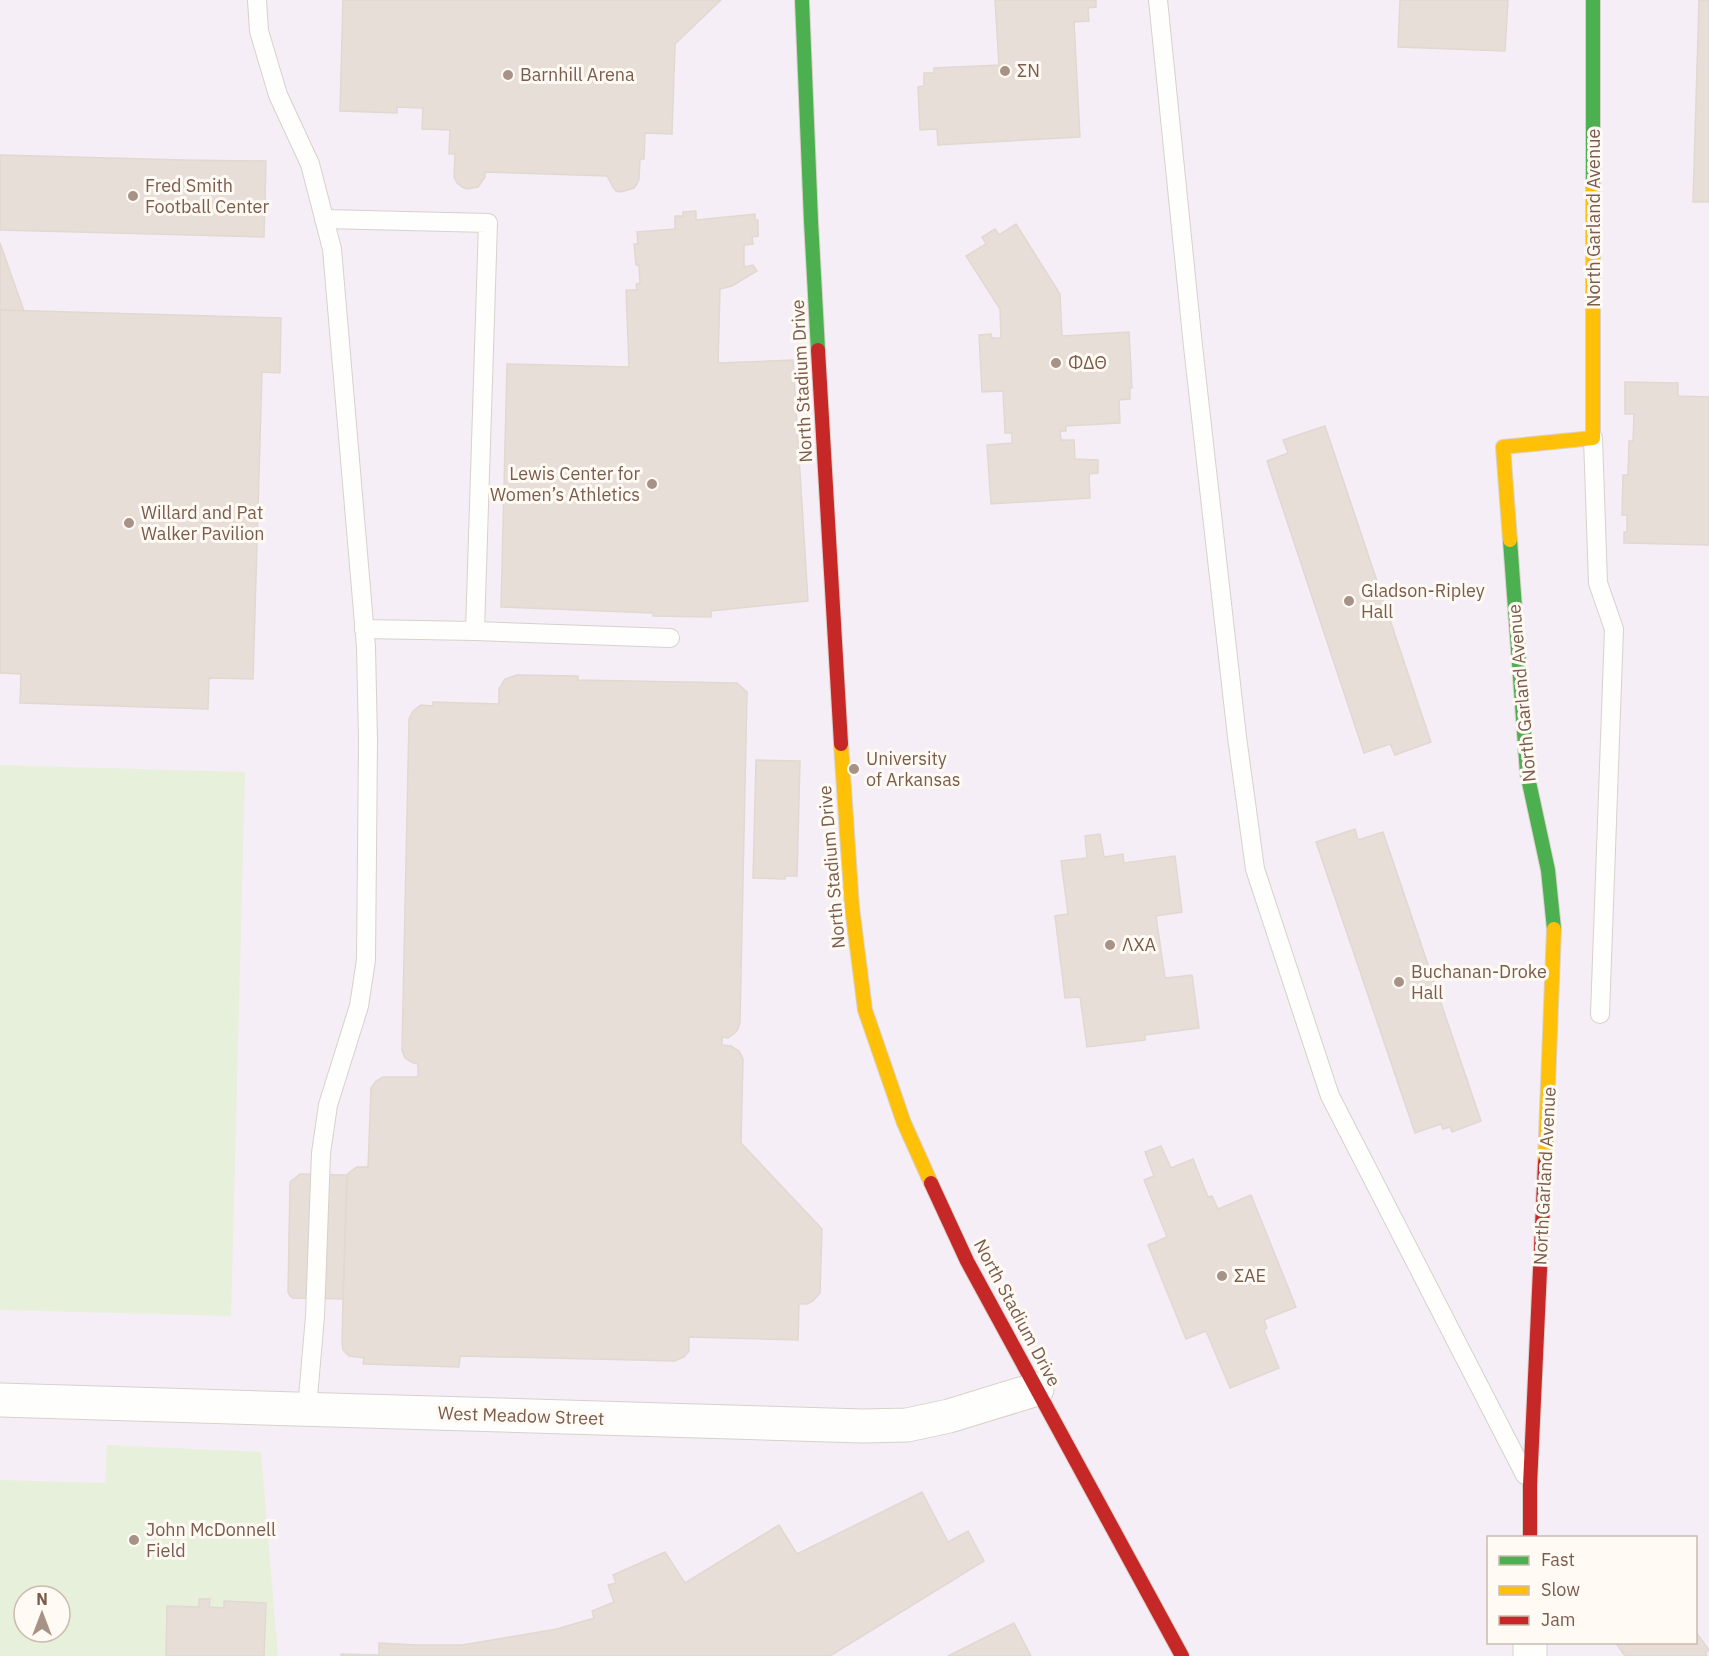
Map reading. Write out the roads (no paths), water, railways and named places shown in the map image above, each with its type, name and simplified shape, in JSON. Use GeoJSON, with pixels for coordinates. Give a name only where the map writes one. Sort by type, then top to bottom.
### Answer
{"type":"FeatureCollection","features":[{"type":"Feature","properties":{"kind":"street","name":"North Stadium Drive"},"geometry":{"type":"LineString","coordinates":[[802,0],[811,221],[838,703],[852,907],[866,1010],[909,1133],[967,1261],[1182,1656]]}},
{"type":"Feature","properties":{"kind":"street","name":"North Garland Avenue"},"geometry":{"type":"LineString","coordinates":[[1530,1536],[1530,1485],[1556,936],[1548,870],[1527,773],[1503,447],[1593,438],[1593,0]]}},
{"type":"Feature","properties":{"kind":"street","name":"West Meadow Street"},"geometry":{"type":"LineString","coordinates":[[0,1400],[863,1426],[907,1425],[949,1416],[1037,1389]]}},
{"type":"Feature","properties":{"kind":"lane"},"geometry":{"type":"LineString","coordinates":[[257,0],[259,31],[278,95],[310,164],[332,249],[364,629],[368,741],[366,960],[359,1005],[328,1106],[321,1153],[315,1316],[307,1409]]}},
{"type":"Feature","properties":{"kind":"lane"},"geometry":{"type":"LineString","coordinates":[[1158,0],[1194,357],[1237,737],[1255,868],[1330,1096],[1530,1485]]}},
{"type":"Feature","properties":{"kind":"lane"},"geometry":{"type":"LineString","coordinates":[[324,219],[488,223],[476,631]]}},
{"type":"Feature","properties":{"kind":"lane"},"geometry":{"type":"LineString","coordinates":[[1593,438],[1598,583],[1614,629],[1600,1014]]}},
{"type":"Feature","properties":{"kind":"lane"},"geometry":{"type":"LineString","coordinates":[[364,629],[670,638]]}},
{"type":"Feature","properties":{"kind":"place","name":"ΣΝ"},"geometry":{"type":"Point","coordinates":[1005,71]}},
{"type":"Feature","properties":{"kind":"place","name":"Barnhill Arena"},"geometry":{"type":"Point","coordinates":[508,75]}},
{"type":"Feature","properties":{"kind":"place","name":"Fred Smith Football Center"},"geometry":{"type":"Point","coordinates":[133,196]}},
{"type":"Feature","properties":{"kind":"place","name":"ΦΔΘ"},"geometry":{"type":"Point","coordinates":[1056,363]}},
{"type":"Feature","properties":{"kind":"place","name":"Lewis Center for Women’s Athletics"},"geometry":{"type":"Point","coordinates":[652,484]}},
{"type":"Feature","properties":{"kind":"place","name":"Willard and Pat Walker Pavilion"},"geometry":{"type":"Point","coordinates":[129,523]}},
{"type":"Feature","properties":{"kind":"place","name":"Gladson-Ripley Hall"},"geometry":{"type":"Point","coordinates":[1349,601]}},
{"type":"Feature","properties":{"kind":"place","name":"University of Arkansas"},"geometry":{"type":"Point","coordinates":[854,769]}},
{"type":"Feature","properties":{"kind":"place","name":"ΛΧΑ"},"geometry":{"type":"Point","coordinates":[1110,945]}},
{"type":"Feature","properties":{"kind":"place","name":"Buchanan-Droke Hall"},"geometry":{"type":"Point","coordinates":[1399,982]}},
{"type":"Feature","properties":{"kind":"place","name":"ΣΑΕ"},"geometry":{"type":"Point","coordinates":[1222,1276]}},
{"type":"Feature","properties":{"kind":"place","name":"John McDonnell Field"},"geometry":{"type":"Point","coordinates":[134,1540]}}]}
